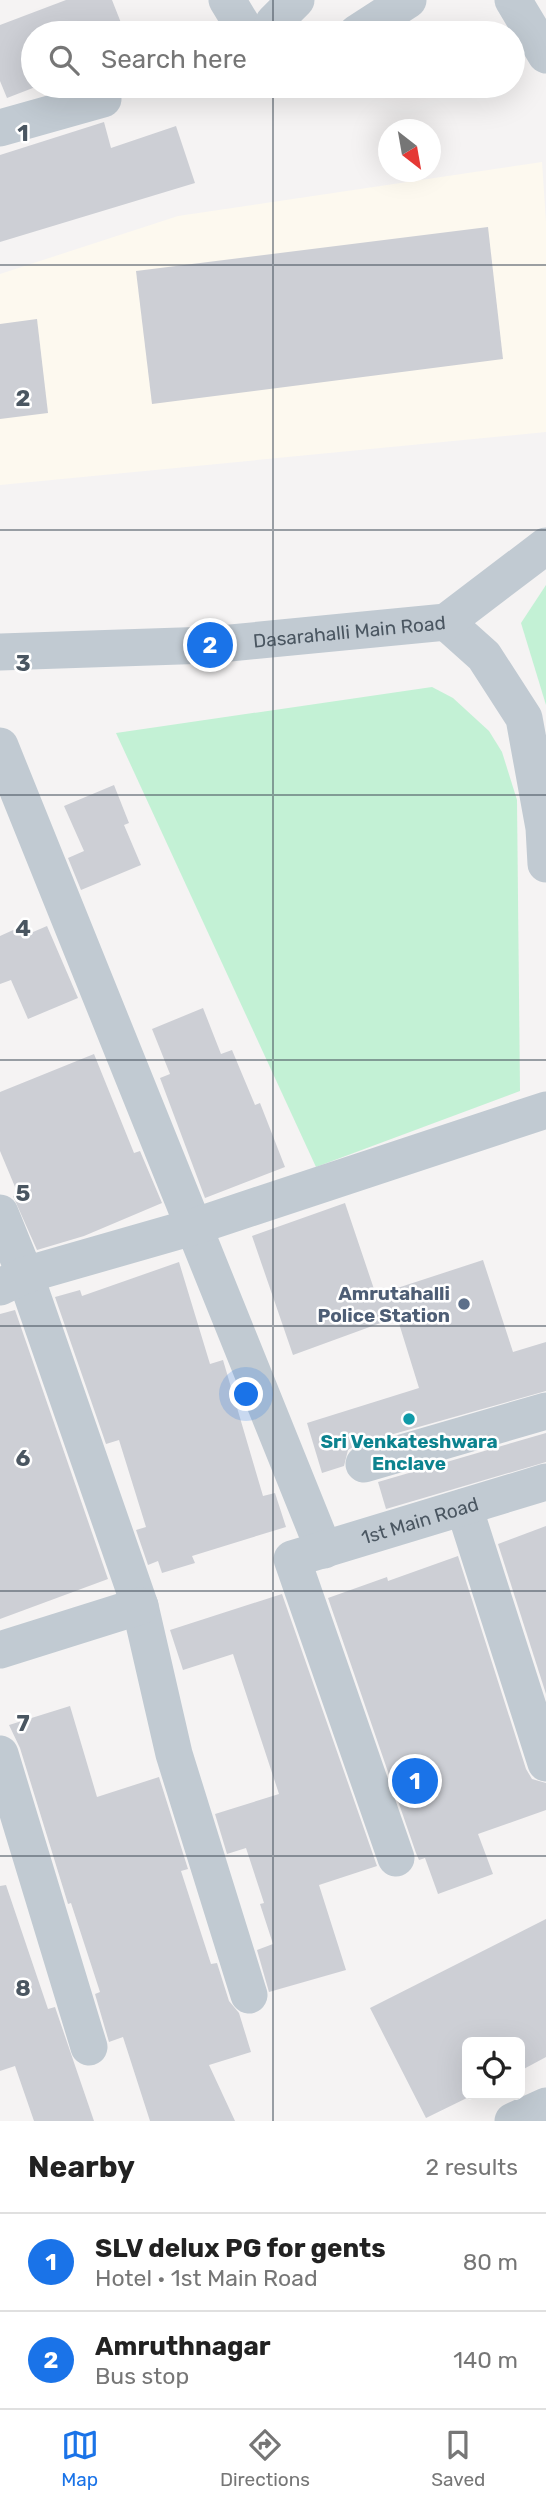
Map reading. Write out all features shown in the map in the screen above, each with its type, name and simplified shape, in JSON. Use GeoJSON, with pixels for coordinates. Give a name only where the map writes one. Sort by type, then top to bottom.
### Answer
{"type":"FeatureCollection","features":[{"type":"Feature","properties":{"kind":"street"},"geometry":{"type":"LineString","coordinates":[[227,0],[240,21]]}},
{"type":"Feature","properties":{"kind":"street"},"geometry":{"type":"LineString","coordinates":[[275,21],[296,0]]}},
{"type":"Feature","properties":{"kind":"street"},"geometry":{"type":"LineString","coordinates":[[376,21],[408,0]]}},
{"type":"Feature","properties":{"kind":"street"},"geometry":{"type":"LineString","coordinates":[[513,0],[546,55]]}},
{"type":"Feature","properties":{"kind":"street"},"geometry":{"type":"LineString","coordinates":[[0,128],[103,99]]}},
{"type":"Feature","properties":{"kind":"street","name":"Dasarahalli Main Road"},"geometry":{"type":"LineString","coordinates":[[0,652],[210,645],[446,622],[546,545]]}},
{"type":"Feature","properties":{"kind":"street"},"geometry":{"type":"LineString","coordinates":[[446,622],[484,656],[524,718],[544,828],[546,864]]}},
{"type":"Feature","properties":{"kind":"street"},"geometry":{"type":"LineString","coordinates":[[0,746],[196,1226],[308,1554],[396,1858]]}},
{"type":"Feature","properties":{"kind":"street"},"geometry":{"type":"LineString","coordinates":[[13,1281],[196,1226],[546,1110]]}},
{"type":"Feature","properties":{"kind":"street"},"geometry":{"type":"LineString","coordinates":[[0,1213],[13,1281],[140,1606],[174,1754],[249,1995]]}},
{"type":"Feature","properties":{"kind":"street"},"geometry":{"type":"LineString","coordinates":[[364,1464],[546,1411]]}},
{"type":"Feature","properties":{"kind":"street","name":"1st Main Road"},"geometry":{"type":"LineString","coordinates":[[308,1554],[546,1482]]}},
{"type":"Feature","properties":{"kind":"street"},"geometry":{"type":"LineString","coordinates":[[464,1507],[546,1763]]}},
{"type":"Feature","properties":{"kind":"street"},"geometry":{"type":"LineString","coordinates":[[0,1650],[140,1606]]}},
{"type":"Feature","properties":{"kind":"street"},"geometry":{"type":"LineString","coordinates":[[0,1754],[89,2047]]}},
{"type":"Feature","properties":{"kind":"street"},"geometry":{"type":"LineString","coordinates":[[513,2121],[546,2106]]}},
{"type":"Feature","properties":{"kind":"shaded area"},"geometry":{"type":"Polygon","coordinates":[[[542,162],[546,222],[546,432],[0,485],[0,274],[178,216],[407,182],[441,182],[441,177],[542,162]]]}},
{"type":"Feature","properties":{"kind":"green space"},"geometry":{"type":"Polygon","coordinates":[[[546,585],[546,705],[521,623],[546,585]]]}},
{"type":"Feature","properties":{"kind":"green space"},"geometry":{"type":"Polygon","coordinates":[[[432,687],[453,698],[489,731],[502,752],[517,800],[520,1091],[316,1167],[116,733],[432,687]]]}},
{"type":"Feature","properties":{"kind":"building"},"geometry":{"type":"Polygon","coordinates":[[[66,0],[112,0],[120,21],[21,21],[21,93],[7,98],[0,81],[0,25],[66,0]]]}},
{"type":"Feature","properties":{"kind":"building"},"geometry":{"type":"Polygon","coordinates":[[[104,122],[111,148],[176,126],[195,183],[0,242],[0,155],[104,122]]]}},
{"type":"Feature","properties":{"kind":"building"},"geometry":{"type":"Polygon","coordinates":[[[488,227],[503,359],[152,404],[136,271],[488,227]]]}},
{"type":"Feature","properties":{"kind":"building"},"geometry":{"type":"Polygon","coordinates":[[[37,319],[48,413],[0,419],[0,324],[37,319]]]}},
{"type":"Feature","properties":{"kind":"building"},"geometry":{"type":"Polygon","coordinates":[[[114,785],[129,823],[124,825],[141,865],[81,890],[68,858],[84,851],[64,806],[114,785]]]}},
{"type":"Feature","properties":{"kind":"building"},"geometry":{"type":"Polygon","coordinates":[[[22,926],[26,935],[47,926],[78,998],[28,1019],[11,980],[0,984],[0,936],[22,926]]]}},
{"type":"Feature","properties":{"kind":"building"},"geometry":{"type":"Polygon","coordinates":[[[203,1008],[221,1054],[232,1050],[255,1105],[260,1103],[285,1167],[205,1198],[160,1078],[170,1074],[152,1029],[203,1008]]]}},
{"type":"Feature","properties":{"kind":"building"},"geometry":{"type":"Polygon","coordinates":[[[94,1054],[134,1153],[140,1151],[162,1203],[84,1236],[37,1250],[13,1196],[18,1194],[0,1151],[0,1092],[94,1054]]]}},
{"type":"Feature","properties":{"kind":"building"},"geometry":{"type":"Polygon","coordinates":[[[345,1203],[376,1295],[483,1260],[513,1352],[546,1342],[546,1391],[358,1444],[348,1450],[344,1466],[322,1473],[307,1423],[419,1388],[397,1317],[293,1355],[252,1236],[345,1203]]]}},
{"type":"Feature","properties":{"kind":"building"},"geometry":{"type":"Polygon","coordinates":[[[179,1262],[210,1364],[223,1360],[263,1496],[275,1493],[286,1527],[192,1556],[195,1563],[162,1573],[158,1561],[148,1565],[136,1530],[146,1527],[119,1440],[106,1444],[55,1297],[80,1290],[82,1296],[179,1262]]]}},
{"type":"Feature","properties":{"kind":"building"},"geometry":{"type":"Polygon","coordinates":[[[15,1310],[108,1579],[0,1619],[0,1314],[15,1310]]]}},
{"type":"Feature","properties":{"kind":"building"},"geometry":{"type":"Polygon","coordinates":[[[546,1433],[546,1462],[386,1509],[378,1482],[546,1433]]]}},
{"type":"Feature","properties":{"kind":"building"},"geometry":{"type":"Polygon","coordinates":[[[546,1526],[546,1694],[498,1544],[546,1526]]]}},
{"type":"Feature","properties":{"kind":"building"},"geometry":{"type":"Polygon","coordinates":[[[458,1556],[526,1769],[532,1779],[546,1783],[546,1810],[478,1834],[493,1874],[438,1894],[425,1858],[419,1860],[416,1853],[328,1598],[387,1577],[388,1581],[458,1556]]]}},
{"type":"Feature","properties":{"kind":"building"},"geometry":{"type":"Polygon","coordinates":[[[282,1594],[377,1866],[319,1885],[346,1970],[269,1992],[257,1950],[273,1944],[260,1904],[264,1903],[246,1848],[227,1854],[215,1814],[279,1794],[233,1654],[183,1670],[170,1630],[282,1594]]]}},
{"type":"Feature","properties":{"kind":"building"},"geometry":{"type":"Polygon","coordinates":[[[70,1706],[97,1797],[159,1777],[188,1869],[181,1871],[211,1964],[217,1963],[229,2001],[239,2013],[251,2052],[209,2065],[235,2121],[150,2121],[123,2037],[109,2042],[95,1994],[100,1992],[71,1903],[68,1904],[20,1748],[9,1725],[70,1706]]]}},
{"type":"Feature","properties":{"kind":"building"},"geometry":{"type":"Polygon","coordinates":[[[6,1885],[48,2009],[55,2007],[94,2121],[34,2121],[15,2066],[0,2071],[0,1886],[6,1885]]]}},
{"type":"Feature","properties":{"kind":"building"},"geometry":{"type":"Polygon","coordinates":[[[546,1919],[546,2057],[525,2068],[525,2037],[462,2037],[463,2100],[426,2118],[370,2008],[546,1919]]]}},
{"type":"Feature","properties":{"kind":"place","name":"Amruthnagar"},"geometry":{"type":"Point","coordinates":[210,645]}},
{"type":"Feature","properties":{"kind":"place","name":"Amrutahalli Police Station"},"geometry":{"type":"Point","coordinates":[464,1304]}},
{"type":"Feature","properties":{"kind":"place","name":"Sri Venkateshwara Enclave"},"geometry":{"type":"Point","coordinates":[409,1419]}},
{"type":"Feature","properties":{"kind":"place","name":"SLV delux PG for gents"},"geometry":{"type":"Point","coordinates":[415,1781]}}]}
